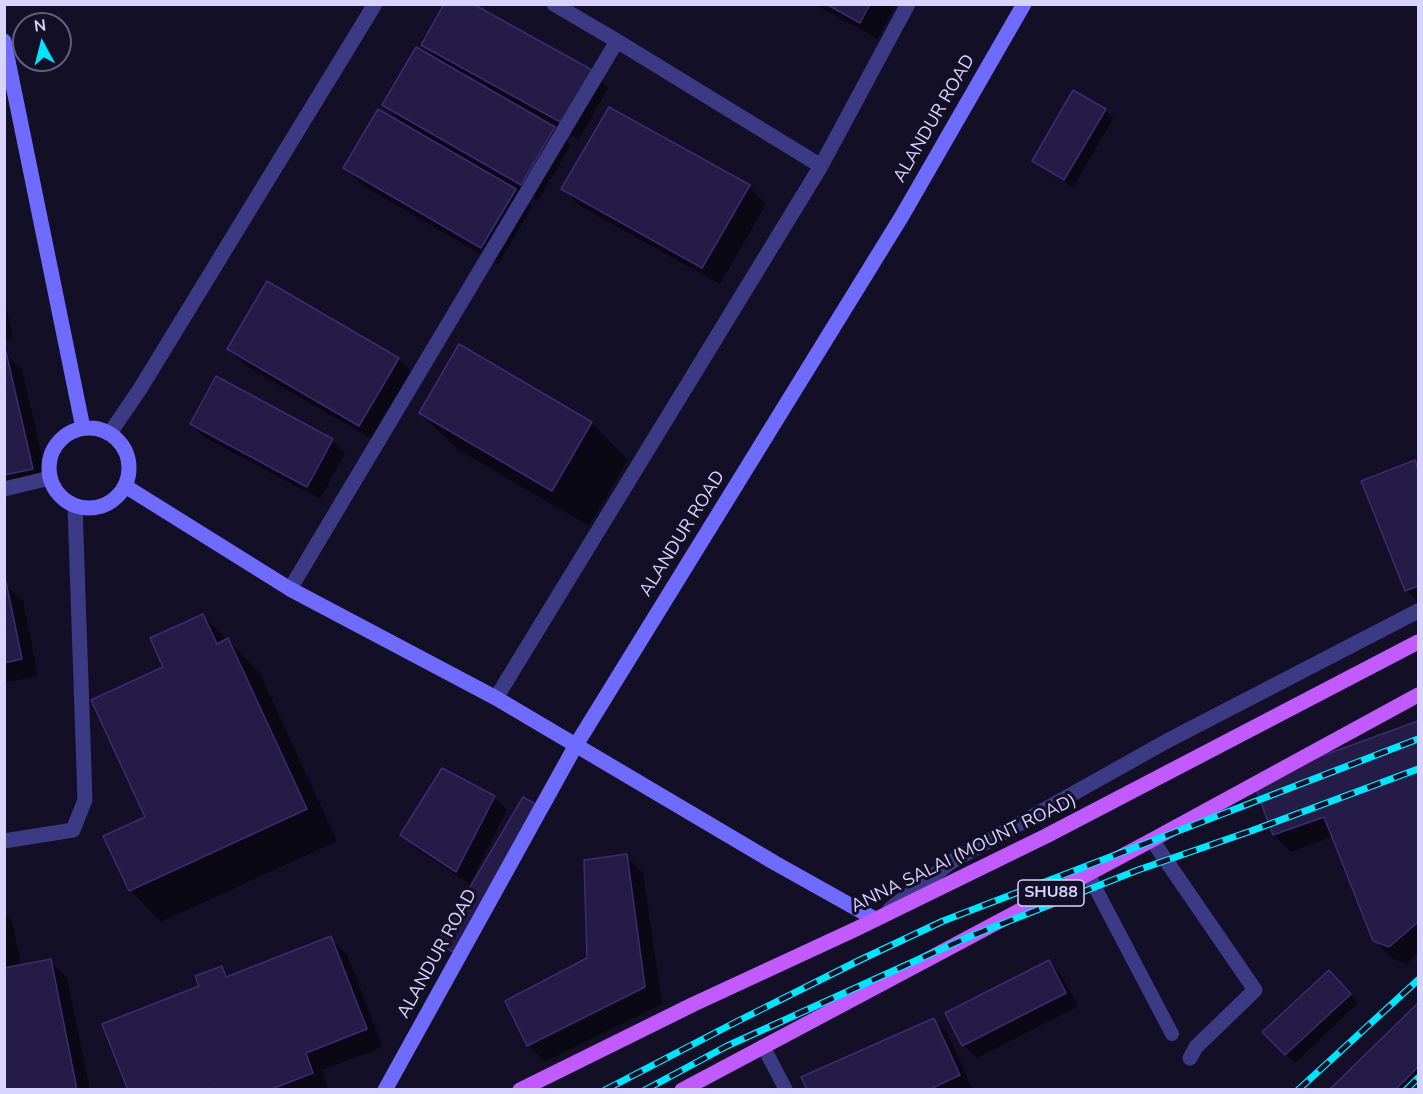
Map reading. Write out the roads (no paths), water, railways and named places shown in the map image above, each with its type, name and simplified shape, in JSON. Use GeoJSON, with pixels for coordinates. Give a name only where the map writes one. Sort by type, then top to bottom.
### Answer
{"type":"FeatureCollection","features":[{"type":"Feature","properties":{"kind":"main road","name":"ALANDUR ROAD"},"geometry":{"type":"LineString","coordinates":[[385,1089],[576,745],[902,216],[1024,4]]}},
{"type":"Feature","properties":{"kind":"main road"},"geometry":{"type":"LineString","coordinates":[[4,41],[83,428]]}},
{"type":"Feature","properties":{"kind":"main road"},"geometry":{"type":"LineString","coordinates":[[83,428],[97,428],[110,433],[121,442],[128,454],[130,468],[128,481],[113,501],[101,507],[75,506],[64,500],[55,490],[50,478],[49,466],[52,453],[59,441],[83,428]]}},
{"type":"Feature","properties":{"kind":"main road"},"geometry":{"type":"LineString","coordinates":[[125,486],[290,589],[496,699],[875,919]]}},
{"type":"Feature","properties":{"kind":"main road","name":"ANNA SALAI (MOUNT ROAD)"},"geometry":{"type":"LineString","coordinates":[[520,1089],[1046,836],[1419,642]]}},
{"type":"Feature","properties":{"kind":"main road","name":"SHU88"},"geometry":{"type":"LineString","coordinates":[[682,1089],[1152,840],[1419,695]]}},
{"type":"Feature","properties":{"kind":"street"},"geometry":{"type":"LineString","coordinates":[[110,433],[140,389],[375,4]]}},
{"type":"Feature","properties":{"kind":"street"},"geometry":{"type":"LineString","coordinates":[[554,4],[821,166]]}},
{"type":"Feature","properties":{"kind":"street"},"geometry":{"type":"LineString","coordinates":[[496,699],[821,166],[908,4]]}},
{"type":"Feature","properties":{"kind":"street"},"geometry":{"type":"LineString","coordinates":[[290,589],[617,41]]}},
{"type":"Feature","properties":{"kind":"street"},"geometry":{"type":"LineString","coordinates":[[4,489],[50,478]]}},
{"type":"Feature","properties":{"kind":"street"},"geometry":{"type":"LineString","coordinates":[[4,841],[74,830],[86,800],[75,506]]}},
{"type":"Feature","properties":{"kind":"street"},"geometry":{"type":"LineString","coordinates":[[875,919],[951,862],[1167,741],[1419,610]]}},
{"type":"Feature","properties":{"kind":"street"},"geometry":{"type":"LineString","coordinates":[[1152,840],[1256,990],[1196,1047],[1190,1058]]}},
{"type":"Feature","properties":{"kind":"lane"},"geometry":{"type":"LineString","coordinates":[[1088,874],[1172,1034]]}},
{"type":"Feature","properties":{"kind":"lane"},"geometry":{"type":"LineString","coordinates":[[763,1046],[786,1089]]}},
{"type":"Feature","properties":{"kind":"railway"},"geometry":{"type":"LineString","coordinates":[[605,1090],[736,1022],[943,921],[1418,739]]}},
{"type":"Feature","properties":{"kind":"railway"},"geometry":{"type":"LineString","coordinates":[[645,1090],[727,1046],[966,938],[1138,870],[1418,769]]}},
{"type":"Feature","properties":{"kind":"railway"},"geometry":{"type":"LineString","coordinates":[[1298,1090],[1418,980]]}},
{"type":"Feature","properties":{"kind":"railway"},"geometry":{"type":"LineString","coordinates":[[1406,1090],[1418,1078]]}}]}
